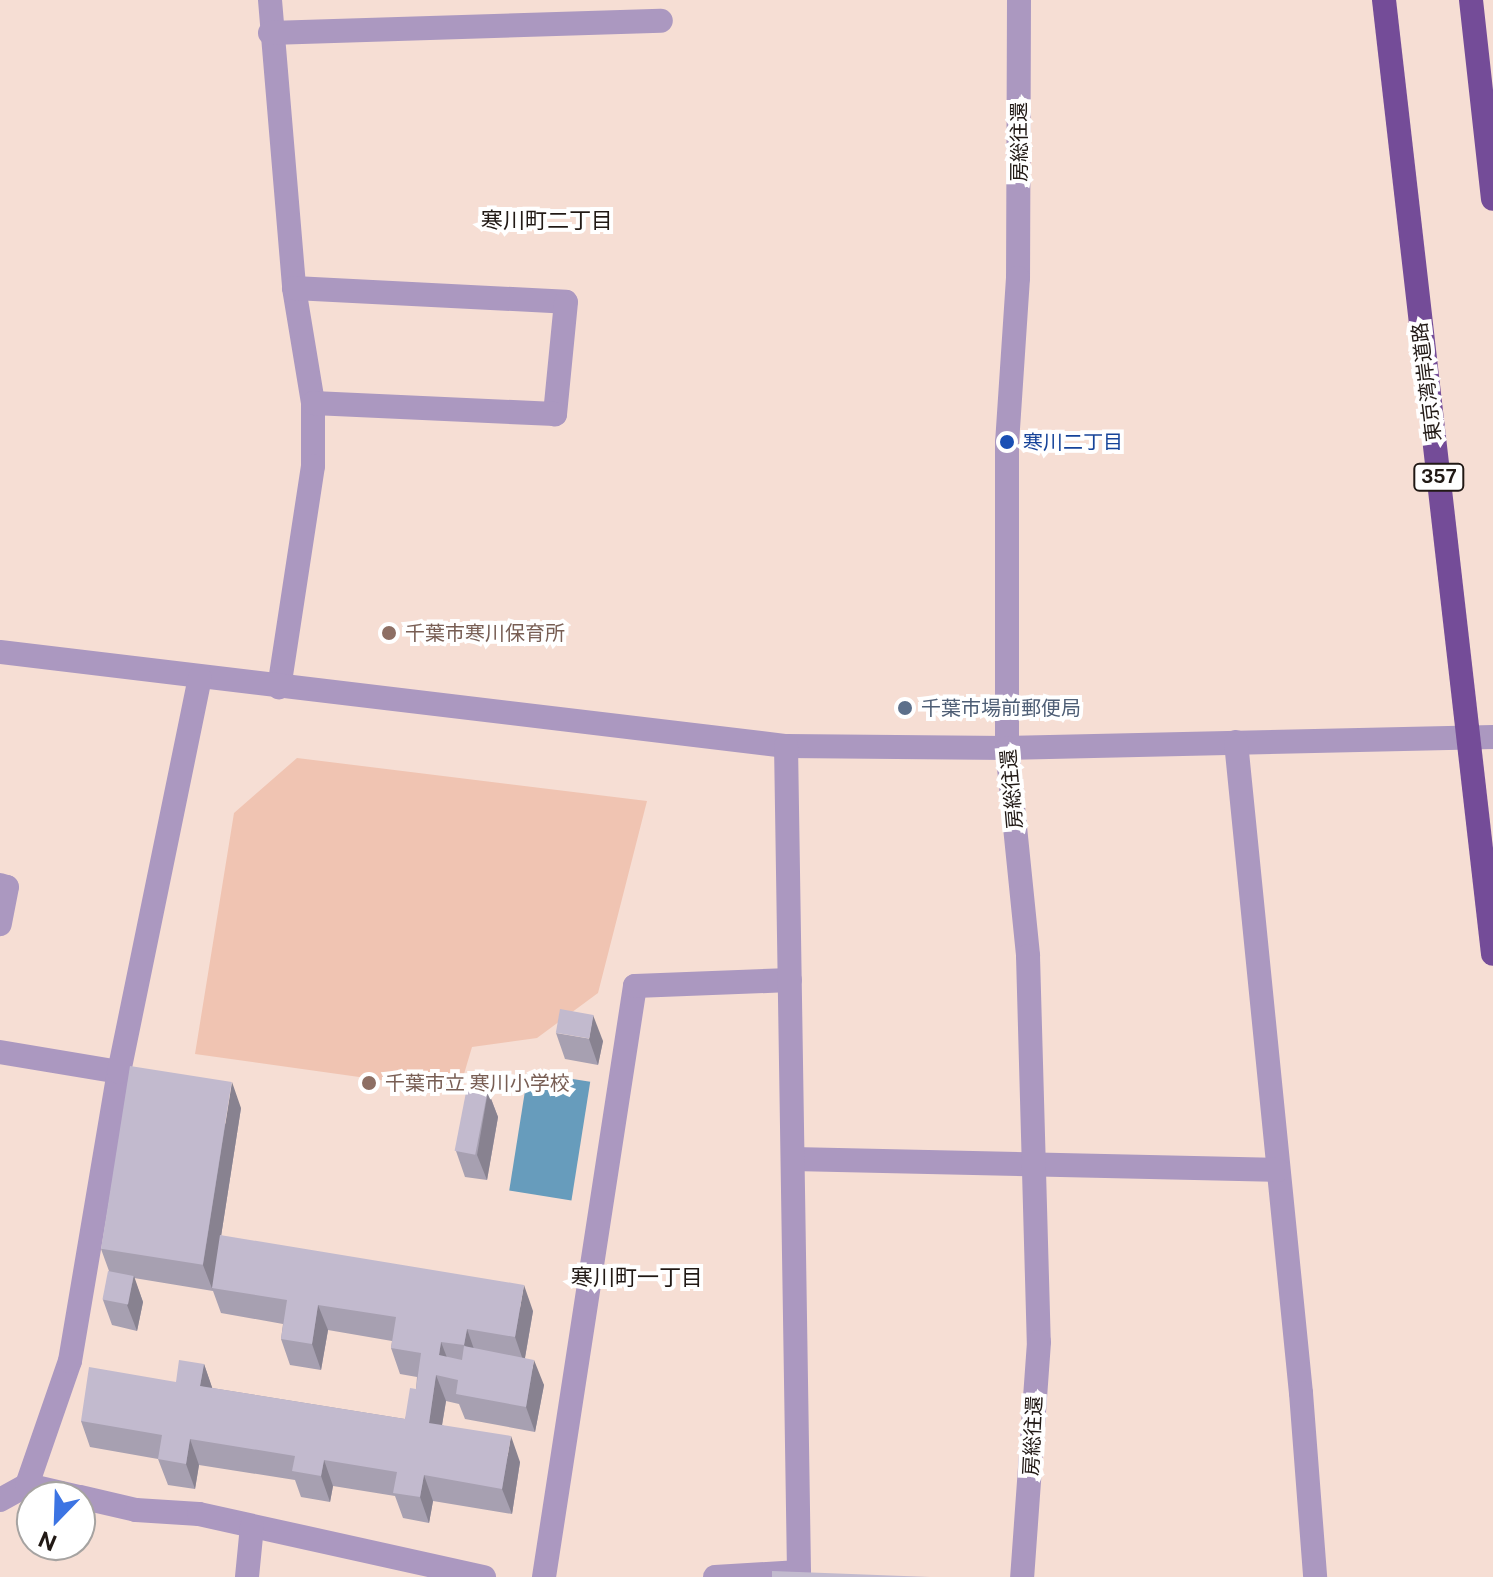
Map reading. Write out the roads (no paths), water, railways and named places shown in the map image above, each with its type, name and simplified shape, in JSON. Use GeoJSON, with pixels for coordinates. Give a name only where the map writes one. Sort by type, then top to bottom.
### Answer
{"type":"FeatureCollection","features":[{"type":"Feature","properties":{"kind":"highway","name":"東京湾岸道路"},"geometry":{"type":"LineString","coordinates":[[1384,0],[1481,737],[1493,954]]}},
{"type":"Feature","properties":{"kind":"highway"},"geometry":{"type":"LineString","coordinates":[[1474,0],[1493,199]]}},
{"type":"Feature","properties":{"kind":"street"},"geometry":{"type":"LineString","coordinates":[[270,0],[270,33],[294,288],[313,403],[313,466],[279,687]]}},
{"type":"Feature","properties":{"kind":"street","name":"房総往還"},"geometry":{"type":"LineString","coordinates":[[1019,0],[1018,278],[1007,442],[1007,748],[1028,956],[1039,1342],[1022,1577]]}},
{"type":"Feature","properties":{"kind":"street"},"geometry":{"type":"LineString","coordinates":[[270,33],[661,21]]}},
{"type":"Feature","properties":{"kind":"street"},"geometry":{"type":"LineString","coordinates":[[294,288],[566,302],[555,414],[313,403]]}},
{"type":"Feature","properties":{"kind":"street"},"geometry":{"type":"LineString","coordinates":[[0,652],[786,746],[1007,748],[1481,737]]}},
{"type":"Feature","properties":{"kind":"street"},"geometry":{"type":"LineString","coordinates":[[28,1481],[70,1361],[119,1072],[200,678]]}},
{"type":"Feature","properties":{"kind":"street"},"geometry":{"type":"LineString","coordinates":[[1236,742],[1301,1393],[1315,1577]]}},
{"type":"Feature","properties":{"kind":"street"},"geometry":{"type":"LineString","coordinates":[[715,1577],[799,1572],[786,746]]}},
{"type":"Feature","properties":{"kind":"street"},"geometry":{"type":"LineString","coordinates":[[0,885],[7,887],[0,924]]}},
{"type":"Feature","properties":{"kind":"street"},"geometry":{"type":"LineString","coordinates":[[544,1577],[635,986],[790,980]]}},
{"type":"Feature","properties":{"kind":"street"},"geometry":{"type":"LineString","coordinates":[[0,1052],[119,1072]]}},
{"type":"Feature","properties":{"kind":"street"},"geometry":{"type":"LineString","coordinates":[[793,1159],[1278,1170]]}},
{"type":"Feature","properties":{"kind":"street"},"geometry":{"type":"LineString","coordinates":[[96,1501],[136,1510],[199,1514],[484,1577]]}},
{"type":"Feature","properties":{"kind":"street"},"geometry":{"type":"LineString","coordinates":[[247,1577],[252,1526]]}},
{"type":"Feature","properties":{"kind":"water"},"geometry":{"type":"Polygon","coordinates":[[[528,1072],[590,1082],[571,1200],[509,1191],[528,1072]]]}},
{"type":"Feature","properties":{"kind":"place","name":"寒川二丁目"},"geometry":{"type":"Point","coordinates":[1007,442]}},
{"type":"Feature","properties":{"kind":"place","name":"千葉市寒川保育所"},"geometry":{"type":"Point","coordinates":[389,633]}},
{"type":"Feature","properties":{"kind":"place","name":"千葉市場前郵便局"},"geometry":{"type":"Point","coordinates":[905,708]}},
{"type":"Feature","properties":{"kind":"place","name":"千葉市立 寒川小学校"},"geometry":{"type":"Point","coordinates":[369,1083]}},
{"type":"Feature","properties":{"kind":"district","name":"寒川町二丁目"},"geometry":{"type":"Point","coordinates":[547,221]}},
{"type":"Feature","properties":{"kind":"district","name":"寒川町一丁目"},"geometry":{"type":"Point","coordinates":[637,1278]}}]}
